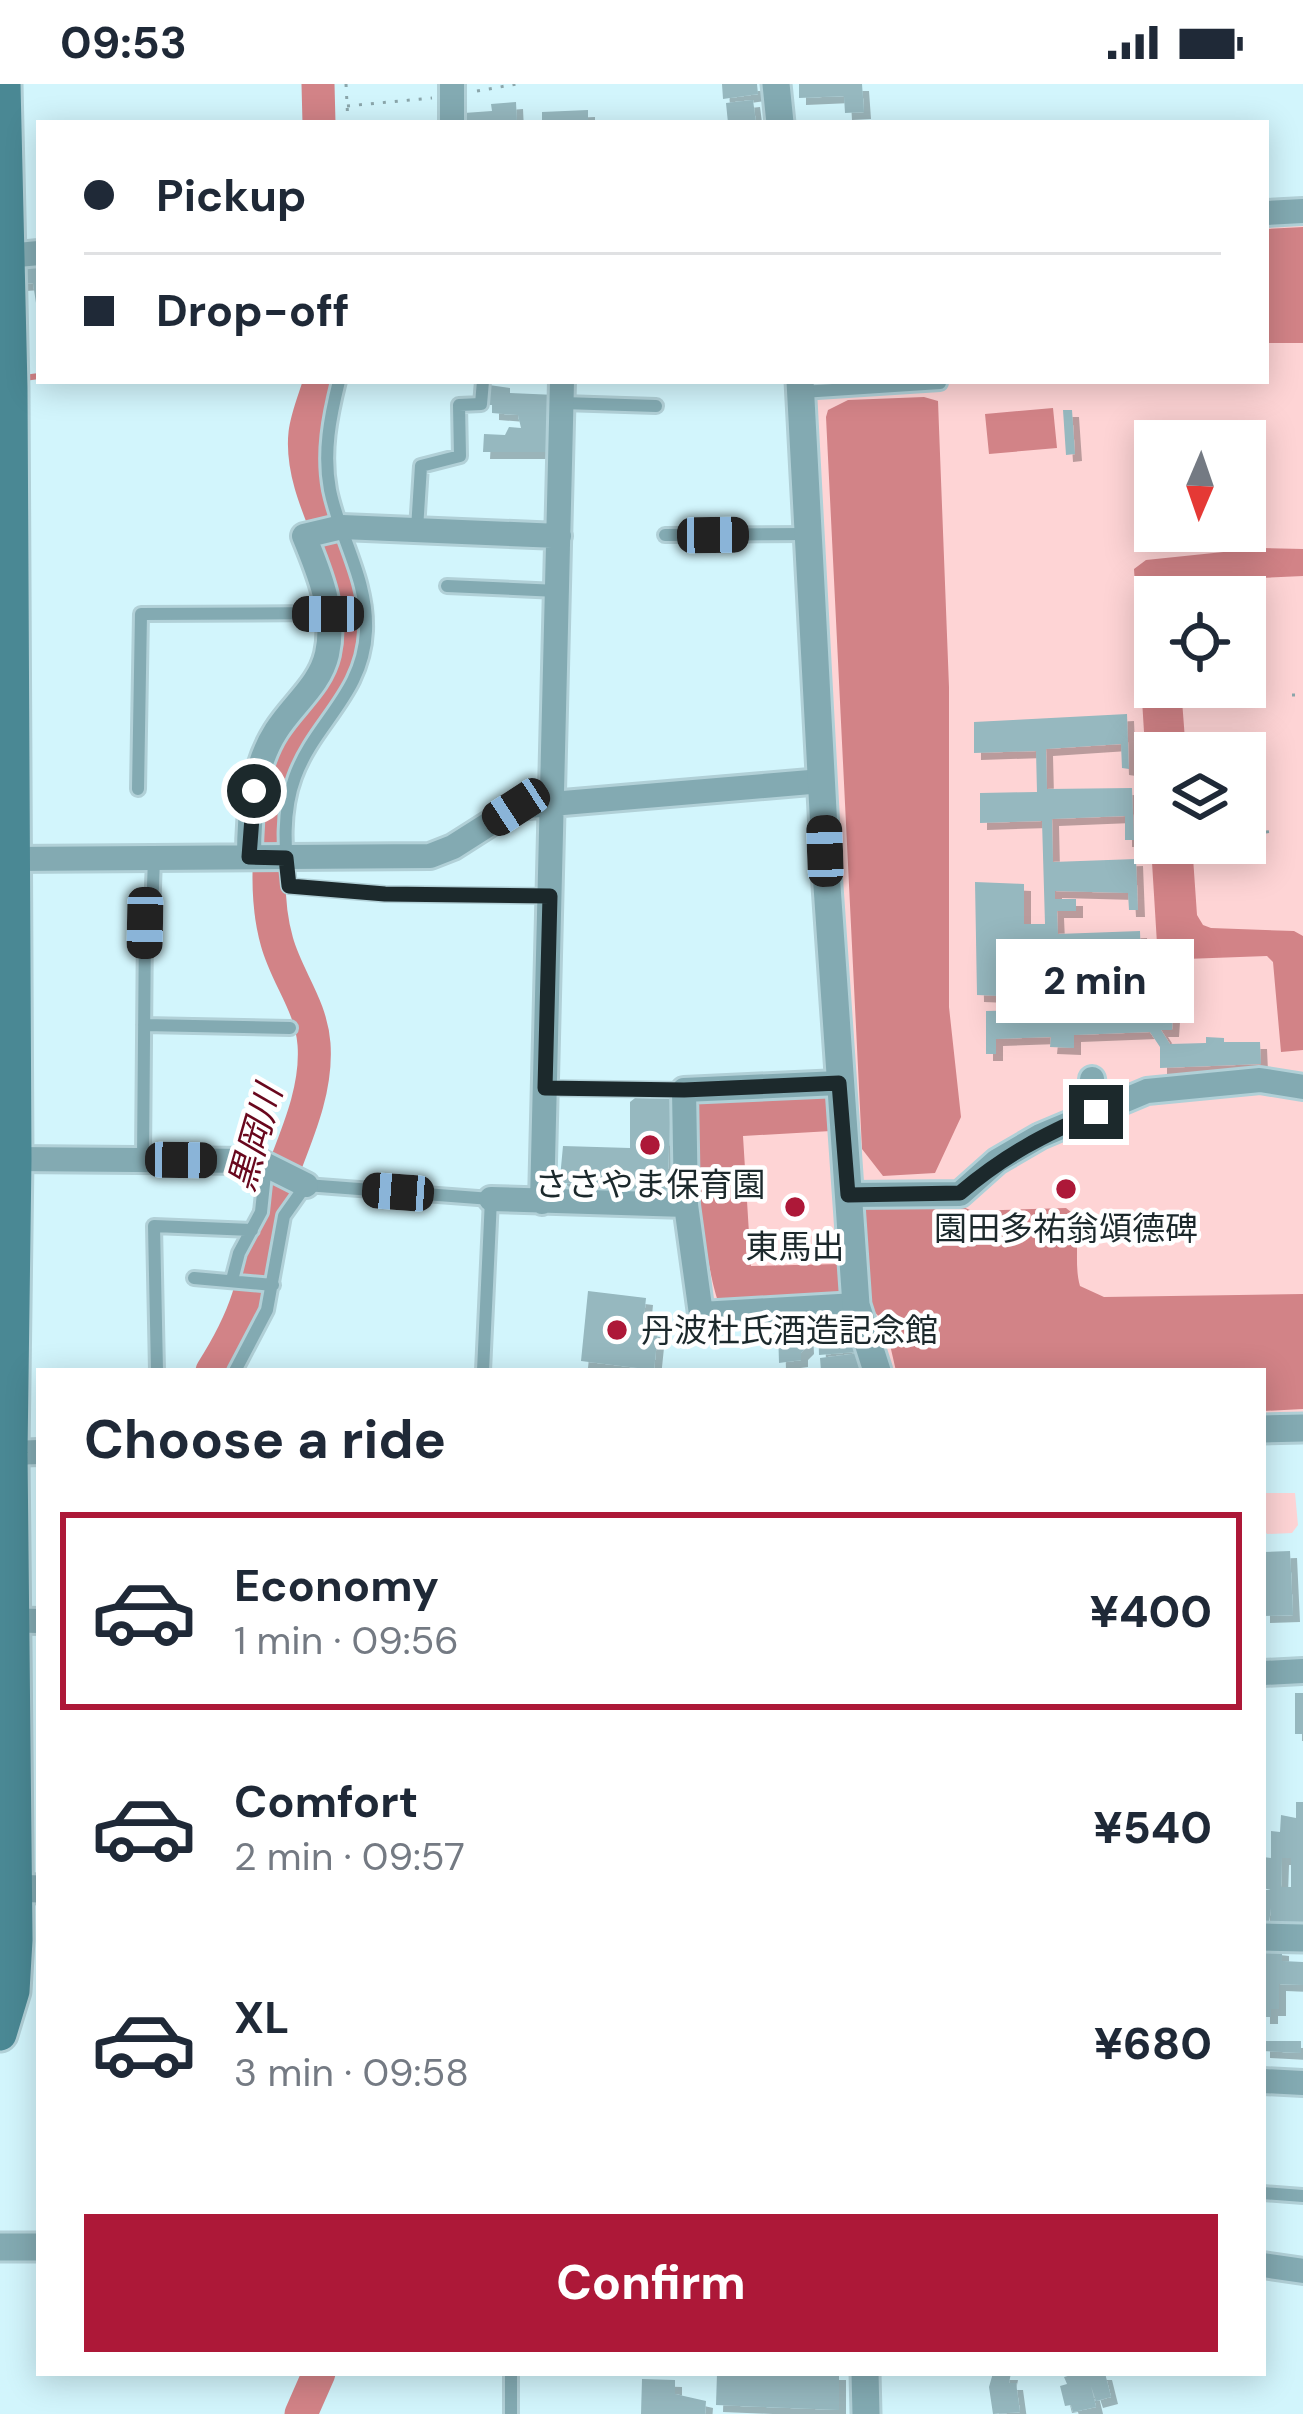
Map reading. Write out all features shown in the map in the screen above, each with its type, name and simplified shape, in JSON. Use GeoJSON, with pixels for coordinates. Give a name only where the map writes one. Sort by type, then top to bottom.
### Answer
{"type":"FeatureCollection","features":[{"type":"Feature","properties":{"kind":"main road"},"geometry":{"type":"LineString","coordinates":[[0,2033],[13,1991],[25,1452],[8,1159],[7,933],[13,859],[6,606],[13,263],[4,84]]}},
{"type":"Feature","properties":{"kind":"street"},"geometry":{"type":"LineString","coordinates":[[452,84],[452,120]]}},
{"type":"Feature","properties":{"kind":"street"},"geometry":{"type":"LineString","coordinates":[[776,84],[781,120]]}},
{"type":"Feature","properties":{"kind":"street"},"geometry":{"type":"LineString","coordinates":[[1269,213],[1303,211]]}},
{"type":"Feature","properties":{"kind":"street"},"geometry":{"type":"LineString","coordinates":[[800,387],[856,1305],[876,1368]]}},
{"type":"Feature","properties":{"kind":"street"},"geometry":{"type":"LineString","coordinates":[[542,1202],[562,392]]}},
{"type":"Feature","properties":{"kind":"street"},"geometry":{"type":"LineString","coordinates":[[252,857],[249,831],[258,773],[274,733],[319,678],[328,650],[328,614],[320,575],[304,536],[331,529],[559,536]]}},
{"type":"Feature","properties":{"kind":"street"},"geometry":{"type":"LineString","coordinates":[[13,859],[430,856],[453,848],[516,807],[822,781]]}},
{"type":"Feature","properties":{"kind":"street"},"geometry":{"type":"LineString","coordinates":[[1092,1079],[1096,1112]]}},
{"type":"Feature","properties":{"kind":"street"},"geometry":{"type":"LineString","coordinates":[[848,1195],[960,1193],[997,1161],[1040,1136],[1147,1090],[1260,1080],[1303,1087]]}},
{"type":"Feature","properties":{"kind":"street"},"geometry":{"type":"LineString","coordinates":[[839,1083],[684,1090],[686,1205],[701,1314],[856,1305]]}},
{"type":"Feature","properties":{"kind":"street"},"geometry":{"type":"LineString","coordinates":[[8,1159],[143,1159],[284,1173]]}},
{"type":"Feature","properties":{"kind":"street"},"geometry":{"type":"LineString","coordinates":[[491,1199],[686,1205]]}},
{"type":"Feature","properties":{"kind":"street"},"geometry":{"type":"LineString","coordinates":[[1266,1429],[1303,1428]]}},
{"type":"Feature","properties":{"kind":"street"},"geometry":{"type":"LineString","coordinates":[[1266,1673],[1303,1671]]}},
{"type":"Feature","properties":{"kind":"street"},"geometry":{"type":"LineString","coordinates":[[1266,1937],[1303,1938]]}},
{"type":"Feature","properties":{"kind":"street"},"geometry":{"type":"LineString","coordinates":[[1266,2081],[1303,2083]]}},
{"type":"Feature","properties":{"kind":"street"},"geometry":{"type":"LineString","coordinates":[[0,2247],[36,2247]]}},
{"type":"Feature","properties":{"kind":"street"},"geometry":{"type":"LineString","coordinates":[[1266,2265],[1303,2271]]}},
{"type":"Feature","properties":{"kind":"street"},"geometry":{"type":"LineString","coordinates":[[865,2376],[866,2414]]}},
{"type":"Feature","properties":{"kind":"lane"},"geometry":{"type":"LineString","coordinates":[[338,384],[329,419],[327,458],[331,529],[364,589],[366,628],[362,662],[349,694],[296,772],[286,808],[289,886],[385,894],[550,896]]}},
{"type":"Feature","properties":{"kind":"lane"},"geometry":{"type":"LineString","coordinates":[[417,530],[422,466],[460,456],[459,405],[481,404],[483,384]]}},
{"type":"Feature","properties":{"kind":"lane"},"geometry":{"type":"LineString","coordinates":[[800,387],[905,384]]}},
{"type":"Feature","properties":{"kind":"lane"},"geometry":{"type":"LineString","coordinates":[[562,392],[656,406]]}},
{"type":"Feature","properties":{"kind":"lane"},"geometry":{"type":"LineString","coordinates":[[665,535],[808,534]]}},
{"type":"Feature","properties":{"kind":"lane"},"geometry":{"type":"LineString","coordinates":[[447,586],[558,591]]}},
{"type":"Feature","properties":{"kind":"lane"},"geometry":{"type":"LineString","coordinates":[[138,789],[142,614],[328,614]]}},
{"type":"Feature","properties":{"kind":"lane"},"geometry":{"type":"LineString","coordinates":[[143,1159],[145,923],[152,917],[154,857]]}},
{"type":"Feature","properties":{"kind":"lane"},"geometry":{"type":"LineString","coordinates":[[144,1025],[290,1028]]}},
{"type":"Feature","properties":{"kind":"lane"},"geometry":{"type":"LineString","coordinates":[[545,1088],[684,1090]]}},
{"type":"Feature","properties":{"kind":"lane"},"geometry":{"type":"LineString","coordinates":[[284,1173],[491,1199],[483,1368]]}},
{"type":"Feature","properties":{"kind":"lane"},"geometry":{"type":"LineString","coordinates":[[232,1280],[238,1253],[284,1173]]}},
{"type":"Feature","properties":{"kind":"lane"},"geometry":{"type":"LineString","coordinates":[[237,1368],[268,1310],[284,1216],[284,1173]]}},
{"type":"Feature","properties":{"kind":"lane"},"geometry":{"type":"LineString","coordinates":[[157,1368],[154,1226],[252,1231]]}},
{"type":"Feature","properties":{"kind":"lane"},"geometry":{"type":"LineString","coordinates":[[194,1278],[273,1285]]}},
{"type":"Feature","properties":{"kind":"lane"},"geometry":{"type":"LineString","coordinates":[[1266,2193],[1303,2196]]}},
{"type":"Feature","properties":{"kind":"lane"},"geometry":{"type":"LineString","coordinates":[[511,2376],[511,2414]]}},
{"type":"Feature","properties":{"kind":"path"},"geometry":{"type":"LineString","coordinates":[[346,84],[348,120]]}},
{"type":"Feature","properties":{"kind":"path"},"geometry":{"type":"LineString","coordinates":[[1292,695],[1303,695]]}},
{"type":"Feature","properties":{"kind":"path"},"geometry":{"type":"LineString","coordinates":[[1266,832],[1274,831]]}},
{"type":"Feature","properties":{"kind":"shaded area"},"geometry":{"type":"Polygon","coordinates":[[[1303,219],[1303,1415],[1266,1416],[1266,1368],[887,1368],[873,1315],[698,1305],[684,1091],[843,1087],[810,384],[1269,384],[1269,221],[1303,219]]]}},
{"type":"Feature","properties":{"kind":"shaded area"},"geometry":{"type":"Polygon","coordinates":[[[1303,227],[1303,343],[1269,343],[1269,229],[1303,227]]]}},
{"type":"Feature","properties":{"kind":"shaded area"},"geometry":{"type":"Polygon","coordinates":[[[924,397],[938,401],[949,687],[949,1007],[961,1117],[935,1173],[883,1176],[862,1149],[826,417],[828,410],[848,400],[924,397]]]}},
{"type":"Feature","properties":{"kind":"shaded area"},"geometry":{"type":"Polygon","coordinates":[[[1053,408],[1057,448],[989,454],[985,414],[1053,408]]]}},
{"type":"Feature","properties":{"kind":"shaded area"},"geometry":{"type":"Polygon","coordinates":[[[1303,549],[1303,576],[1134,576],[1134,569],[1146,560],[1303,549]]]}},
{"type":"Feature","properties":{"kind":"shaded area"},"geometry":{"type":"Polygon","coordinates":[[[1143,708],[1183,708],[1184,732],[1144,732],[1143,708]]]}},
{"type":"Feature","properties":{"kind":"shaded area"},"geometry":{"type":"Polygon","coordinates":[[[1152,864],[1193,864],[1197,915],[1203,925],[1294,931],[1303,936],[1303,1050],[1281,1052],[1273,962],[1267,956],[1158,960],[1152,864]]]}},
{"type":"Feature","properties":{"kind":"shaded area"},"geometry":{"type":"Polygon","coordinates":[[[831,1093],[831,1131],[743,1136],[751,1266],[839,1264],[839,1294],[726,1305],[718,1301],[700,1203],[697,1105],[831,1093]]]}},
{"type":"Feature","properties":{"kind":"shaded area"},"geometry":{"type":"Polygon","coordinates":[[[864,1208],[1066,1208],[1076,1231],[1080,1286],[1104,1297],[1303,1294],[1303,1409],[1266,1411],[1266,1368],[895,1368],[885,1323],[869,1306],[864,1208]]]}},
{"type":"Feature","properties":{"kind":"shaded area"},"geometry":{"type":"Polygon","coordinates":[[[1266,1493],[1295,1493],[1298,1525],[1292,1533],[1267,1534],[1266,1493]]]}},
{"type":"Feature","properties":{"kind":"building"},"geometry":{"type":"Polygon","coordinates":[[[722,84],[757,84],[758,94],[723,99],[722,84]]]}},
{"type":"Feature","properties":{"kind":"building"},"geometry":{"type":"Polygon","coordinates":[[[799,84],[862,84],[864,112],[845,113],[844,96],[799,98],[799,84]]]}},
{"type":"Feature","properties":{"kind":"building"},"geometry":{"type":"Polygon","coordinates":[[[753,100],[756,120],[728,120],[726,103],[753,100]]]}},
{"type":"Feature","properties":{"kind":"building"},"geometry":{"type":"Polygon","coordinates":[[[516,102],[517,120],[464,120],[464,113],[492,111],[491,104],[516,102]]]}},
{"type":"Feature","properties":{"kind":"building"},"geometry":{"type":"Polygon","coordinates":[[[588,110],[588,120],[542,120],[542,112],[588,110]]]}},
{"type":"Feature","properties":{"kind":"building"},"geometry":{"type":"Polygon","coordinates":[[[36,261],[36,303],[33,283],[19,284],[18,263],[36,261]]]}},
{"type":"Feature","properties":{"kind":"building"},"geometry":{"type":"Polygon","coordinates":[[[489,385],[510,388],[510,393],[556,395],[555,452],[483,452],[484,434],[505,435],[509,427],[521,428],[518,415],[492,413],[492,405],[487,405],[489,385]]]}},
{"type":"Feature","properties":{"kind":"building"},"geometry":{"type":"Polygon","coordinates":[[[1063,410],[1072,410],[1075,454],[1066,455],[1063,410]]]}},
{"type":"Feature","properties":{"kind":"building"},"geometry":{"type":"Polygon","coordinates":[[[1127,714],[1129,769],[1122,768],[1121,744],[1046,749],[1047,789],[1132,788],[1134,840],[1125,840],[1125,816],[1052,819],[1053,862],[1134,859],[1138,910],[1129,910],[1128,893],[1055,891],[1055,899],[1076,899],[1076,911],[1057,911],[1058,934],[1140,931],[1141,960],[1059,965],[1060,1005],[1136,1004],[1136,987],[1143,988],[1144,969],[1176,971],[1172,1030],[1161,1030],[1170,1044],[1206,1043],[1206,1037],[1260,1042],[1261,1064],[1160,1068],[1160,1047],[1150,1032],[1074,1035],[1074,1048],[1050,1047],[1051,1037],[996,1039],[996,1054],[986,1054],[986,1011],[1027,1010],[1027,999],[1049,1000],[1050,984],[1001,986],[1001,996],[977,995],[975,882],[1024,884],[1024,924],[1045,924],[1042,821],[980,823],[980,793],[1037,792],[1036,751],[974,753],[974,722],[1127,714]]]}},
{"type":"Feature","properties":{"kind":"building","name":"ささやま保育園"},"geometry":{"type":"Polygon","coordinates":[[[635,1098],[671,1099],[667,1193],[614,1192],[614,1185],[563,1183],[563,1146],[630,1148],[630,1102],[635,1098]]]}},
{"type":"Feature","properties":{"kind":"building","name":"丹波杜氏酒造記念館"},"geometry":{"type":"Polygon","coordinates":[[[588,1291],[646,1298],[643,1328],[658,1331],[654,1368],[581,1361],[588,1291]]]}},
{"type":"Feature","properties":{"kind":"building"},"geometry":{"type":"Polygon","coordinates":[[[818,1321],[850,1326],[856,1352],[819,1355],[818,1321]]]}},
{"type":"Feature","properties":{"kind":"building"},"geometry":{"type":"Polygon","coordinates":[[[806,1327],[807,1347],[801,1360],[779,1363],[778,1329],[806,1327]]]}},
{"type":"Feature","properties":{"kind":"building"},"geometry":{"type":"Polygon","coordinates":[[[860,1353],[862,1368],[821,1368],[820,1358],[860,1353]]]}},
{"type":"Feature","properties":{"kind":"building"},"geometry":{"type":"Polygon","coordinates":[[[1290,1551],[1293,1615],[1266,1616],[1266,1552],[1290,1551]]]}},
{"type":"Feature","properties":{"kind":"building"},"geometry":{"type":"Polygon","coordinates":[[[1295,1693],[1303,1693],[1303,1734],[1295,1734],[1295,1693]]]}},
{"type":"Feature","properties":{"kind":"building"},"geometry":{"type":"Polygon","coordinates":[[[1296,1802],[1303,1802],[1303,1925],[1271,1924],[1271,1908],[1266,1924],[1266,1890],[1271,1890],[1266,1889],[1266,1857],[1271,1858],[1271,1831],[1280,1832],[1281,1815],[1296,1818],[1296,1802]],[[1282,1858],[1281,1887],[1291,1887],[1291,1858],[1282,1858]]]}},
{"type":"Feature","properties":{"kind":"building"},"geometry":{"type":"Polygon","coordinates":[[[1266,1947],[1282,1949],[1282,1961],[1303,1962],[1303,1985],[1279,1984],[1279,2009],[1271,2009],[1271,2017],[1266,2017],[1266,1947]]]}},
{"type":"Feature","properties":{"kind":"building"},"geometry":{"type":"Polygon","coordinates":[[[1266,2041],[1301,2041],[1301,2053],[1266,2051],[1266,2041]]]}},
{"type":"Feature","properties":{"kind":"building"},"geometry":{"type":"Polygon","coordinates":[[[717,2376],[839,2376],[839,2410],[716,2405],[717,2376]]]}},
{"type":"Feature","properties":{"kind":"building"},"geometry":{"type":"Polygon","coordinates":[[[992,2376],[1010,2376],[1009,2383],[1016,2383],[1020,2412],[993,2414],[992,2376]]]}},
{"type":"Feature","properties":{"kind":"building"},"geometry":{"type":"Polygon","coordinates":[[[1106,2376],[1111,2397],[1096,2401],[1091,2386],[1096,2407],[1073,2412],[1071,2405],[1065,2406],[1060,2386],[1067,2384],[1064,2377],[1106,2376]]]}},
{"type":"Feature","properties":{"kind":"building"},"geometry":{"type":"Polygon","coordinates":[[[642,2379],[675,2380],[675,2394],[706,2401],[705,2414],[641,2414],[642,2379]]]}},
{"type":"Feature","properties":{"kind":"waterway","name":"黒岡川"},"geometry":{"type":"LineString","coordinates":[[318,84],[319,120]]}},
{"type":"Feature","properties":{"kind":"waterway"},"geometry":{"type":"LineString","coordinates":[[24,378],[36,376]]}},
{"type":"Feature","properties":{"kind":"waterway","name":"黒岡川"},"geometry":{"type":"LineString","coordinates":[[214,1368],[248,1298],[272,1201],[312,1084],[314,1044],[277,942],[269,872],[275,800],[287,738],[345,671],[355,625],[345,577],[317,504],[305,456],[306,427],[319,384]]}},
{"type":"Feature","properties":{"kind":"waterway","name":"黒岡川"},"geometry":{"type":"LineString","coordinates":[[301,2414],[318,2376]]}},
{"type":"Feature","properties":{"kind":"place","name":"ささやま保育園"},"geometry":{"type":"Point","coordinates":[650,1145]}},
{"type":"Feature","properties":{"kind":"place","name":"園田多祐翁頌德碑"},"geometry":{"type":"Point","coordinates":[1066,1189]}},
{"type":"Feature","properties":{"kind":"place","name":"東馬出"},"geometry":{"type":"Point","coordinates":[795,1207]}},
{"type":"Feature","properties":{"kind":"place","name":"丹波杜氏酒造記念館"},"geometry":{"type":"Point","coordinates":[617,1330]}},
{"type":"Feature","properties":{"kind":"route"},"geometry":{"type":"LineString","coordinates":[[254,791],[249,857],[286,858],[289,886],[385,894],[550,896],[545,1088],[684,1090],[839,1083],[848,1195],[960,1193],[997,1161],[1096,1112]]}}]}
